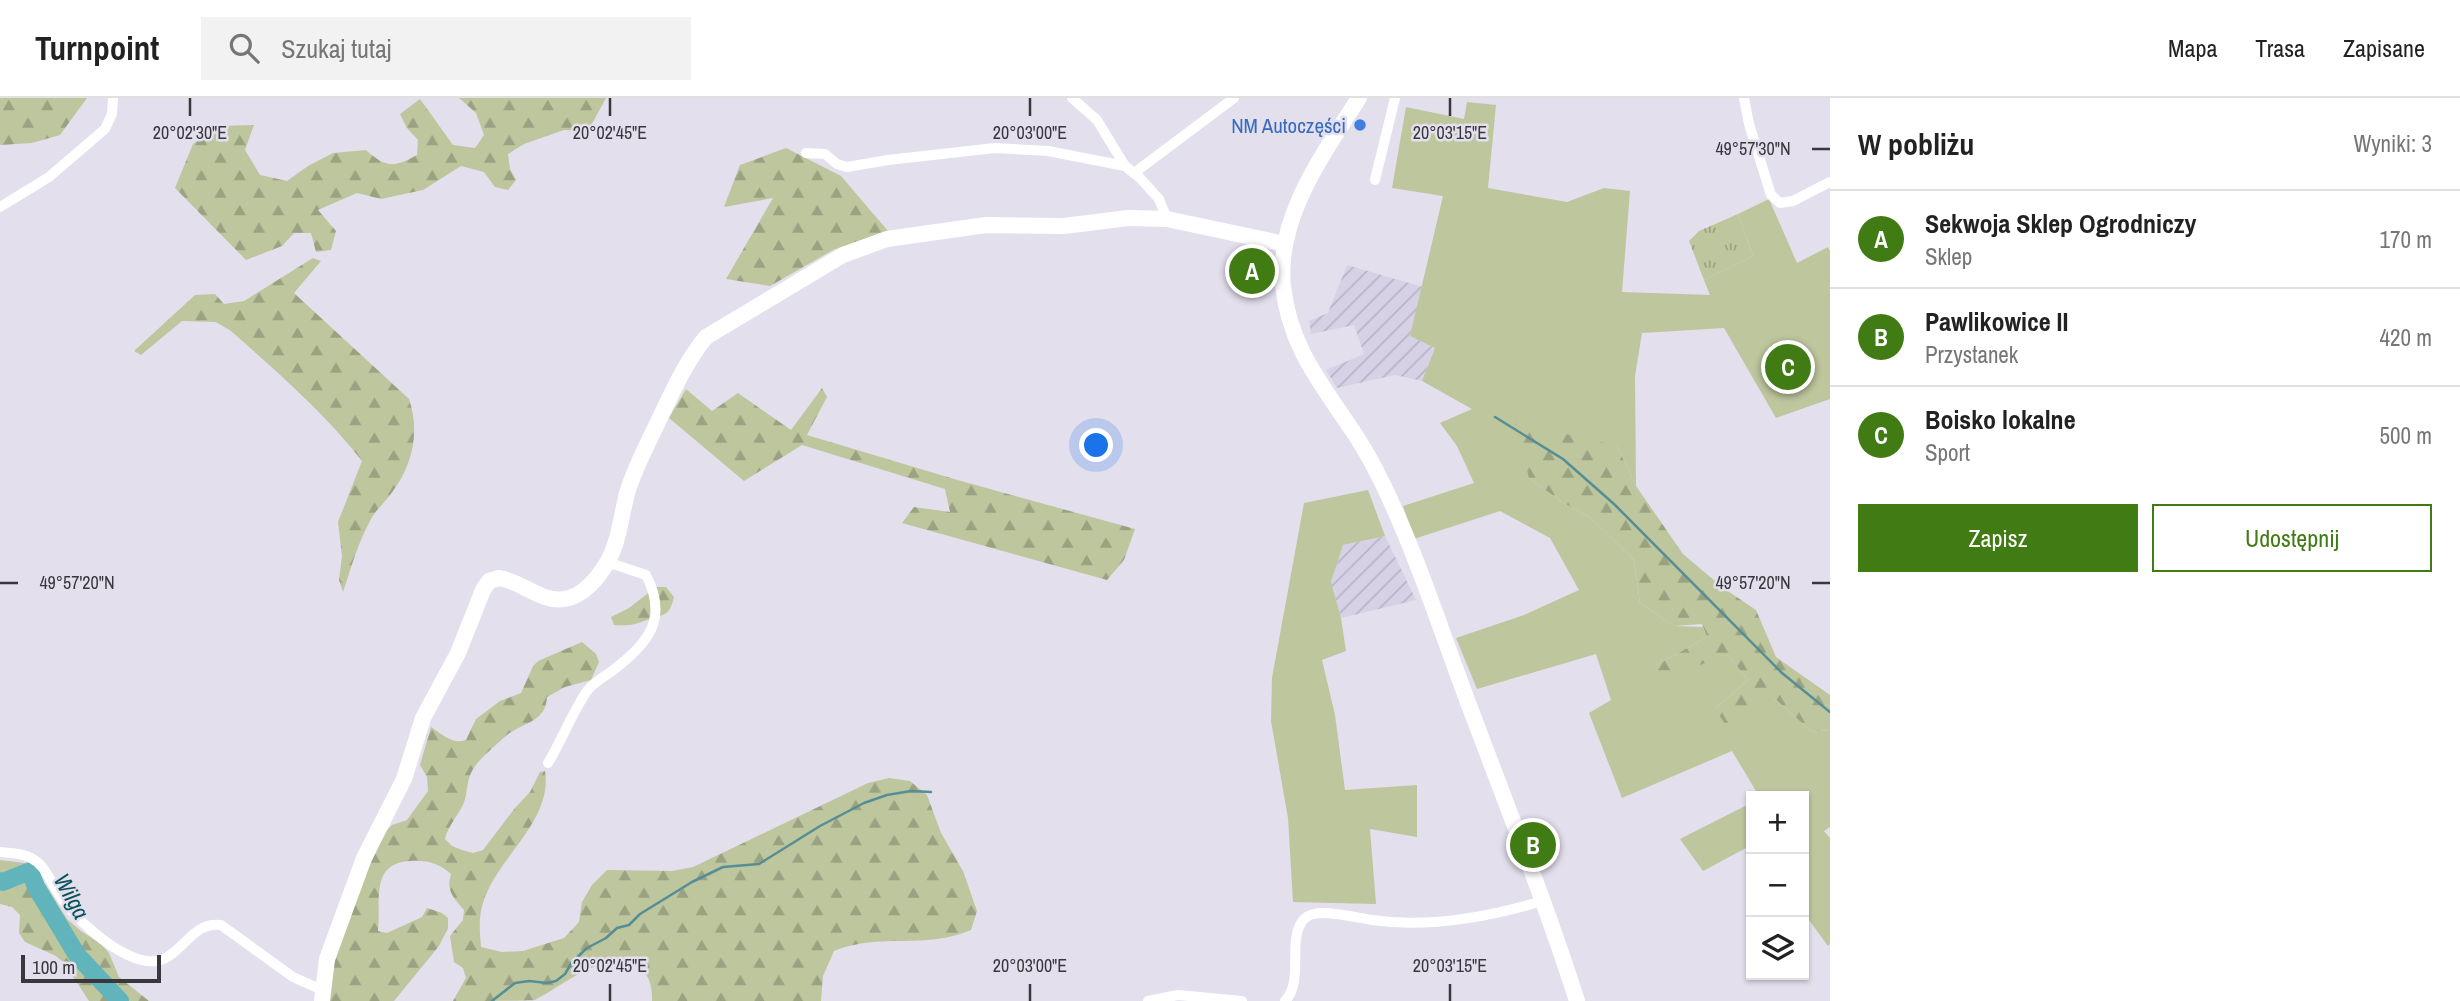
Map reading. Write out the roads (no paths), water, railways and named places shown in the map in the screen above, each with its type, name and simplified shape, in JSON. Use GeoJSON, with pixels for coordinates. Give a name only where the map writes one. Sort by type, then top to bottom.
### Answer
{"type":"FeatureCollection","features":[{"type":"Feature","properties":{"kind":"street"},"geometry":{"type":"LineString","coordinates":[[0,207],[49,177],[99,135],[112,114],[113,98]]}},
{"type":"Feature","properties":{"kind":"street"},"geometry":{"type":"LineString","coordinates":[[1072,98],[1097,120],[1130,169],[1159,199],[1167,219]]}},
{"type":"Feature","properties":{"kind":"street"},"geometry":{"type":"LineString","coordinates":[[806,153],[825,154],[837,164],[847,167],[995,148],[1017,148],[1048,151],[1130,169],[1234,98]]}},
{"type":"Feature","properties":{"kind":"street"},"geometry":{"type":"LineString","coordinates":[[1359,98],[1303,190],[1285,244],[1283,283],[1295,340],[1352,428],[1398,517],[1577,1001]]}},
{"type":"Feature","properties":{"kind":"street"},"geometry":{"type":"LineString","coordinates":[[1376,180],[1395,98]]}},
{"type":"Feature","properties":{"kind":"street"},"geometry":{"type":"LineString","coordinates":[[1744,98],[1752,136],[1770,195],[1780,204],[1793,201],[1830,182]]}},
{"type":"Feature","properties":{"kind":"street"},"geometry":{"type":"LineString","coordinates":[[0,852],[28,856],[38,862],[57,893],[82,923],[136,959],[154,962],[168,957],[208,923],[221,925],[322,995],[330,946],[364,858],[404,779],[423,718],[458,653],[482,590],[489,581],[499,578],[546,597],[564,599],[583,590],[607,562],[619,532],[633,476],[691,356],[706,337],[843,255],[887,239],[986,225],[1064,226],[1128,218],[1167,219],[1285,244]]}},
{"type":"Feature","properties":{"kind":"street"},"geometry":{"type":"LineString","coordinates":[[548,763],[588,689],[643,644],[655,620],[654,590],[646,575],[607,562]]}},
{"type":"Feature","properties":{"kind":"street"},"geometry":{"type":"LineString","coordinates":[[1285,1001],[1291,994],[1294,983],[1298,932],[1305,918],[1311,914],[1323,913],[1375,921],[1421,922],[1499,912],[1542,901]]}},
{"type":"Feature","properties":{"kind":"street"},"geometry":{"type":"LineString","coordinates":[[1148,1001],[1178,995],[1242,1001]]}},
{"type":"Feature","properties":{"kind":"waterway"},"geometry":{"type":"LineString","coordinates":[[1495,417],[1563,459],[1614,504],[1782,673],[1830,712]]}},
{"type":"Feature","properties":{"kind":"waterway"},"geometry":{"type":"LineString","coordinates":[[492,1001],[515,983],[556,981],[587,948],[606,938],[617,928],[629,925],[640,914],[692,882],[723,867],[759,864],[820,826],[864,803],[911,791],[931,792]]}},
{"type":"Feature","properties":{"kind":"waterway","name":"Wilga"},"geometry":{"type":"LineString","coordinates":[[0,881],[30,871],[36,887],[77,955],[120,1001]]}},
{"type":"Feature","properties":{"kind":"place","name":"NM Autoczęści"},"geometry":{"type":"Point","coordinates":[1360,125]}},
{"type":"Feature","properties":{"kind":"place","name":"Sekwoja Sklep Ogrodniczy"},"geometry":{"type":"Point","coordinates":[1252,271]}},
{"type":"Feature","properties":{"kind":"place","name":"Boisko lokalne"},"geometry":{"type":"Point","coordinates":[1788,367]}},
{"type":"Feature","properties":{"kind":"place","name":"Pawlikowice II"},"geometry":{"type":"Point","coordinates":[1533,845]}}]}
